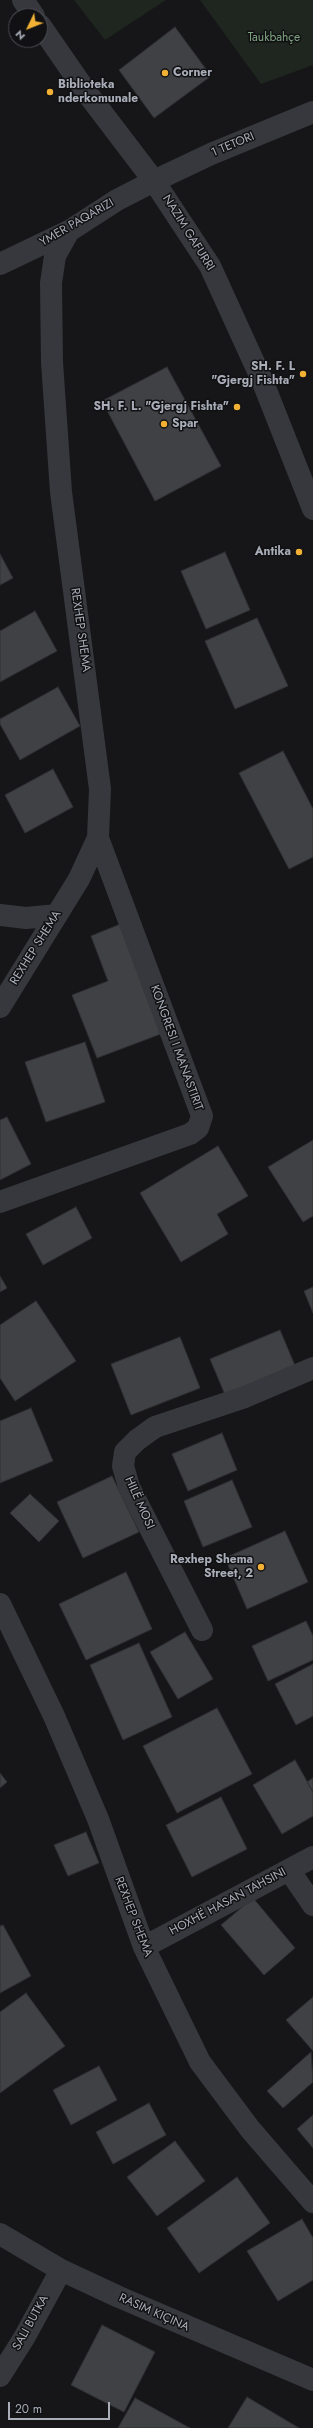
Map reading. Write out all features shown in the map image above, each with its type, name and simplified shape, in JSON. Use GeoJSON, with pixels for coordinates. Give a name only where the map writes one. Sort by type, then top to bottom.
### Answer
{"type":"FeatureCollection","features":[{"type":"Feature","properties":{"kind":"street","name":"NAZIM GAFURRI"},"geometry":{"type":"LineString","coordinates":[[48,36],[87,92],[154,181],[210,266],[262,380],[313,509]]}},
{"type":"Feature","properties":{"kind":"street","name":"1 TETORI"},"geometry":{"type":"LineString","coordinates":[[154,181],[211,154],[313,112]]}},
{"type":"Feature","properties":{"kind":"street","name":"YMER PAQARIZI"},"geometry":{"type":"LineString","coordinates":[[0,264],[69,231],[117,200],[154,181]]}},
{"type":"Feature","properties":{"kind":"street","name":"REXHEP SHEMA"},"geometry":{"type":"LineString","coordinates":[[0,1007],[79,879],[98,838],[100,782],[61,492],[52,362],[51,283],[55,256],[69,231]]}},
{"type":"Feature","properties":{"kind":"street","name":"KONGRESI I MANASTIRIT"},"geometry":{"type":"LineString","coordinates":[[0,1202],[190,1134],[198,1128],[202,1116],[98,838]]}},
{"type":"Feature","properties":{"kind":"street"},"geometry":{"type":"LineString","coordinates":[[0,915],[26,918],[57,915]]}},
{"type":"Feature","properties":{"kind":"street","name":"HILË MOSI"},"geometry":{"type":"LineString","coordinates":[[202,1630],[129,1487],[123,1466],[125,1452],[137,1440],[155,1427],[245,1397],[313,1368]]}},
{"type":"Feature","properties":{"kind":"street","name":"REXHEP SHEMA"},"geometry":{"type":"LineString","coordinates":[[0,1604],[54,1716],[98,1819],[144,1947],[200,2062],[250,2129],[313,2202]]}},
{"type":"Feature","properties":{"kind":"street","name":"HOXHË HASAN TAHSINI"},"geometry":{"type":"LineString","coordinates":[[144,1947],[313,1857]]}},
{"type":"Feature","properties":{"kind":"street"},"geometry":{"type":"LineString","coordinates":[[289,1870],[313,1905]]}},
{"type":"Feature","properties":{"kind":"street","name":"RASIM KIÇINA"},"geometry":{"type":"LineString","coordinates":[[0,2234],[61,2270],[219,2342],[313,2380]]}},
{"type":"Feature","properties":{"kind":"street","name":"SALI BUTKA"},"geometry":{"type":"LineString","coordinates":[[0,2376],[24,2338],[61,2270]]}},
{"type":"Feature","properties":{"kind":"green space"},"geometry":{"type":"Polygon","coordinates":[[[74,0],[166,0],[105,40],[74,0]]]}},
{"type":"Feature","properties":{"kind":"green space","name":"Taukbahçe"},"geometry":{"type":"Polygon","coordinates":[[[200,0],[313,0],[313,65],[261,84],[200,0]]]}},
{"type":"Feature","properties":{"kind":"building","name":"Corner"},"geometry":{"type":"Polygon","coordinates":[[[175,27],[211,76],[154,118],[119,70],[175,27]]]}},
{"type":"Feature","properties":{"kind":"building"},"geometry":{"type":"Polygon","coordinates":[[[167,367],[221,466],[155,501],[102,401],[167,367]]]}},
{"type":"Feature","properties":{"kind":"building"},"geometry":{"type":"Polygon","coordinates":[[[225,552],[250,610],[206,629],[181,571],[225,552]]]}},
{"type":"Feature","properties":{"kind":"building"},"geometry":{"type":"Polygon","coordinates":[[[0,554],[13,578],[0,585],[0,554]]]}},
{"type":"Feature","properties":{"kind":"building"},"geometry":{"type":"Polygon","coordinates":[[[35,611],[57,651],[0,682],[0,631],[35,611]]]}},
{"type":"Feature","properties":{"kind":"building"},"geometry":{"type":"Polygon","coordinates":[[[257,618],[288,686],[235,709],[205,641],[257,618]]]}},
{"type":"Feature","properties":{"kind":"building"},"geometry":{"type":"Polygon","coordinates":[[[58,687],[80,726],[20,760],[0,724],[0,719],[58,687]]]}},
{"type":"Feature","properties":{"kind":"building"},"geometry":{"type":"Polygon","coordinates":[[[283,751],[313,809],[313,857],[289,869],[239,773],[283,751]]]}},
{"type":"Feature","properties":{"kind":"building"},"geometry":{"type":"Polygon","coordinates":[[[53,769],[73,807],[25,833],[5,795],[53,769]]]}},
{"type":"Feature","properties":{"kind":"building"},"geometry":{"type":"Polygon","coordinates":[[[123,923],[166,1032],[97,1058],[72,995],[108,981],[91,936],[123,923]]]}},
{"type":"Feature","properties":{"kind":"building"},"geometry":{"type":"Polygon","coordinates":[[[85,1042],[105,1102],[46,1122],[25,1062],[85,1042]]]}},
{"type":"Feature","properties":{"kind":"building"},"geometry":{"type":"Polygon","coordinates":[[[7,1117],[31,1164],[0,1180],[0,1120],[7,1117]]]}},
{"type":"Feature","properties":{"kind":"building"},"geometry":{"type":"Polygon","coordinates":[[[313,1140],[313,1216],[303,1222],[268,1167],[313,1140]]]}},
{"type":"Feature","properties":{"kind":"building"},"geometry":{"type":"Polygon","coordinates":[[[218,1146],[248,1196],[217,1214],[228,1234],[181,1262],[140,1193],[218,1146]]]}},
{"type":"Feature","properties":{"kind":"building"},"geometry":{"type":"Polygon","coordinates":[[[76,1207],[92,1238],[43,1265],[26,1234],[76,1207]]]}},
{"type":"Feature","properties":{"kind":"building"},"geometry":{"type":"Polygon","coordinates":[[[0,1276],[7,1288],[0,1292],[0,1276]]]}},
{"type":"Feature","properties":{"kind":"building"},"geometry":{"type":"Polygon","coordinates":[[[313,1287],[313,1313],[304,1291],[313,1287]]]}},
{"type":"Feature","properties":{"kind":"building"},"geometry":{"type":"Polygon","coordinates":[[[36,1301],[76,1361],[15,1401],[0,1378],[0,1325],[36,1301]]]}},
{"type":"Feature","properties":{"kind":"building"},"geometry":{"type":"Polygon","coordinates":[[[280,1330],[296,1368],[226,1397],[210,1359],[280,1330]]]}},
{"type":"Feature","properties":{"kind":"building"},"geometry":{"type":"Polygon","coordinates":[[[180,1337],[200,1388],[131,1415],[111,1364],[180,1337]]]}},
{"type":"Feature","properties":{"kind":"building"},"geometry":{"type":"Polygon","coordinates":[[[31,1408],[53,1461],[0,1483],[0,1421],[31,1408]]]}},
{"type":"Feature","properties":{"kind":"building"},"geometry":{"type":"Polygon","coordinates":[[[222,1433],[237,1470],[188,1491],[172,1454],[222,1433]]]}},
{"type":"Feature","properties":{"kind":"building"},"geometry":{"type":"Polygon","coordinates":[[[112,1476],[139,1532],[83,1558],[57,1502],[112,1476]]]}},
{"type":"Feature","properties":{"kind":"building"},"geometry":{"type":"Polygon","coordinates":[[[232,1480],[252,1527],[203,1547],[184,1501],[232,1480]]]}},
{"type":"Feature","properties":{"kind":"building"},"geometry":{"type":"Polygon","coordinates":[[[30,1494],[59,1521],[39,1542],[10,1513],[30,1494]]]}},
{"type":"Feature","properties":{"kind":"building"},"geometry":{"type":"Polygon","coordinates":[[[285,1531],[308,1582],[247,1609],[225,1558],[285,1531]]]}},
{"type":"Feature","properties":{"kind":"building"},"geometry":{"type":"Polygon","coordinates":[[[126,1572],[152,1629],[86,1660],[59,1604],[126,1572]]]}},
{"type":"Feature","properties":{"kind":"building"},"geometry":{"type":"Polygon","coordinates":[[[306,1621],[313,1636],[313,1660],[268,1681],[252,1646],[306,1621]]]}},
{"type":"Feature","properties":{"kind":"building"},"geometry":{"type":"Polygon","coordinates":[[[185,1632],[213,1679],[178,1699],[150,1652],[185,1632]]]}},
{"type":"Feature","properties":{"kind":"building"},"geometry":{"type":"Polygon","coordinates":[[[139,1643],[172,1717],[123,1740],[90,1665],[139,1643]]]}},
{"type":"Feature","properties":{"kind":"building"},"geometry":{"type":"Polygon","coordinates":[[[313,1664],[313,1716],[296,1725],[275,1684],[313,1664]]]}},
{"type":"Feature","properties":{"kind":"building"},"geometry":{"type":"Polygon","coordinates":[[[217,1708],[252,1774],[177,1813],[143,1746],[217,1708]]]}},
{"type":"Feature","properties":{"kind":"building"},"geometry":{"type":"Polygon","coordinates":[[[295,1760],[313,1792],[313,1816],[282,1834],[253,1785],[295,1760]]]}},
{"type":"Feature","properties":{"kind":"building"},"geometry":{"type":"Polygon","coordinates":[[[0,1773],[7,1782],[0,1788],[0,1773]]]}},
{"type":"Feature","properties":{"kind":"building"},"geometry":{"type":"Polygon","coordinates":[[[313,1778],[313,1792],[307,1782],[313,1778]]]}},
{"type":"Feature","properties":{"kind":"building"},"geometry":{"type":"Polygon","coordinates":[[[221,1797],[247,1849],[192,1877],[166,1825],[221,1797]]]}},
{"type":"Feature","properties":{"kind":"building"},"geometry":{"type":"Polygon","coordinates":[[[86,1832],[99,1863],[68,1876],[54,1845],[86,1832]]]}},
{"type":"Feature","properties":{"kind":"building"},"geometry":{"type":"Polygon","coordinates":[[[253,1898],[295,1948],[264,1975],[221,1925],[253,1898]]]}},
{"type":"Feature","properties":{"kind":"building"},"geometry":{"type":"Polygon","coordinates":[[[3,1925],[31,1976],[0,1993],[0,1926],[3,1925]]]}},
{"type":"Feature","properties":{"kind":"building"},"geometry":{"type":"Polygon","coordinates":[[[26,1993],[65,2046],[0,2093],[0,2012],[26,1993]]]}},
{"type":"Feature","properties":{"kind":"building"},"geometry":{"type":"Polygon","coordinates":[[[313,1997],[313,2051],[286,2020],[313,1997]]]}},
{"type":"Feature","properties":{"kind":"building"},"geometry":{"type":"Polygon","coordinates":[[[311,2052],[313,2082],[283,2108],[267,2091],[311,2052]]]}},
{"type":"Feature","properties":{"kind":"building"},"geometry":{"type":"Polygon","coordinates":[[[99,2066],[117,2100],[71,2125],[53,2090],[99,2066]]]}},
{"type":"Feature","properties":{"kind":"building"},"geometry":{"type":"Polygon","coordinates":[[[149,2103],[166,2135],[113,2164],[96,2132],[149,2103]]]}},
{"type":"Feature","properties":{"kind":"building"},"geometry":{"type":"Polygon","coordinates":[[[313,2115],[313,2148],[297,2129],[313,2115]]]}},
{"type":"Feature","properties":{"kind":"building"},"geometry":{"type":"Polygon","coordinates":[[[175,2141],[205,2181],[157,2216],[127,2177],[175,2141]]]}},
{"type":"Feature","properties":{"kind":"building"},"geometry":{"type":"Polygon","coordinates":[[[237,2177],[270,2223],[199,2273],[167,2228],[237,2177]]]}},
{"type":"Feature","properties":{"kind":"building"},"geometry":{"type":"Polygon","coordinates":[[[302,2219],[313,2238],[313,2280],[278,2301],[247,2251],[302,2219]]]}},
{"type":"Feature","properties":{"kind":"building"},"geometry":{"type":"Polygon","coordinates":[[[102,2325],[155,2352],[124,2412],[71,2385],[102,2325]]]}},
{"type":"Feature","properties":{"kind":"building"},"geometry":{"type":"Polygon","coordinates":[[[247,2397],[299,2428],[228,2428],[247,2397]]]}},
{"type":"Feature","properties":{"kind":"building"},"geometry":{"type":"Polygon","coordinates":[[[135,2398],[190,2428],[118,2428],[135,2398]]]}},
{"type":"Feature","properties":{"kind":"place","name":"Corner"},"geometry":{"type":"Point","coordinates":[165,73]}},
{"type":"Feature","properties":{"kind":"place","name":"Biblioteka nderkomunale"},"geometry":{"type":"Point","coordinates":[50,92]}},
{"type":"Feature","properties":{"kind":"place","name":"SH. F. L \"Gjergj Fishta\""},"geometry":{"type":"Point","coordinates":[303,374]}},
{"type":"Feature","properties":{"kind":"place","name":"SH. F. L. \"Gjergj Fishta\""},"geometry":{"type":"Point","coordinates":[237,407]}},
{"type":"Feature","properties":{"kind":"place","name":"Spar"},"geometry":{"type":"Point","coordinates":[164,424]}},
{"type":"Feature","properties":{"kind":"place","name":"Antika"},"geometry":{"type":"Point","coordinates":[299,552]}},
{"type":"Feature","properties":{"kind":"place","name":"Rexhep Shema Street, 2"},"geometry":{"type":"Point","coordinates":[261,1567]}}]}
